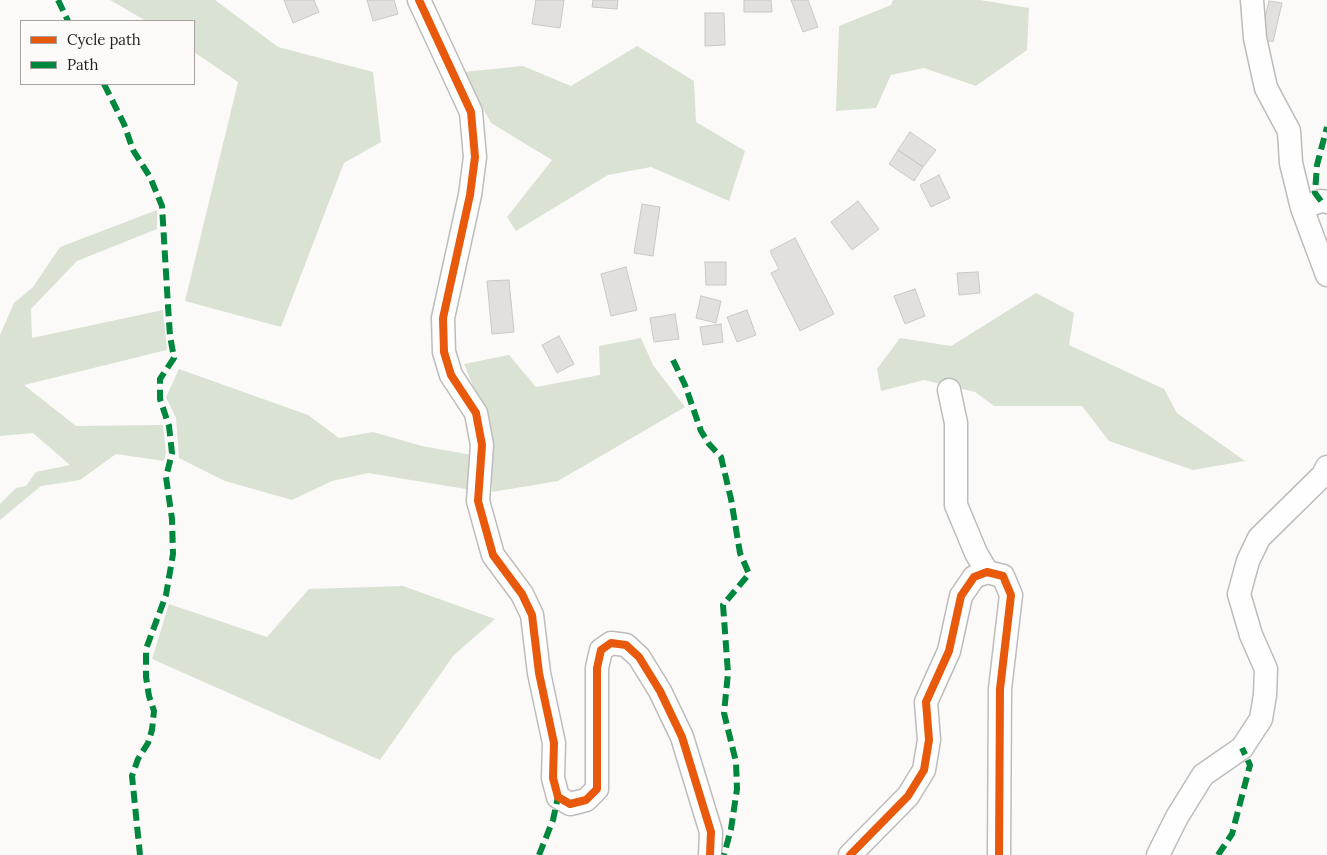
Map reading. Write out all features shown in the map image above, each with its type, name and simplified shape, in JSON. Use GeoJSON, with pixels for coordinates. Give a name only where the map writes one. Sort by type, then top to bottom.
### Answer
{"type":"FeatureCollection","features":[{"type":"Feature","properties":{"kind":"street"},"geometry":{"type":"LineString","coordinates":[[419,0],[471,112],[475,157],[470,195],[443,318],[444,352],[451,375],[476,414],[482,445],[478,501],[493,555],[522,594],[532,615],[539,673],[554,743],[553,778],[558,798],[570,804],[586,800],[597,789],[597,668],[601,650],[611,642],[626,645],[639,658],[660,691],[682,737],[711,832],[710,855]]}},
{"type":"Feature","properties":{"kind":"street"},"geometry":{"type":"LineString","coordinates":[[1252,0],[1255,38],[1266,88],[1289,131],[1291,163],[1302,208],[1327,275]]}},
{"type":"Feature","properties":{"kind":"street"},"geometry":{"type":"LineString","coordinates":[[1302,208],[1321,201],[1327,202]]}},
{"type":"Feature","properties":{"kind":"street"},"geometry":{"type":"LineString","coordinates":[[950,390],[956,423],[956,505],[976,553],[987,572]]}},
{"type":"Feature","properties":{"kind":"street"},"geometry":{"type":"LineString","coordinates":[[1158,855],[1176,817],[1203,775],[1242,748],[1261,719],[1265,695],[1266,669],[1251,636],[1239,594],[1248,561],[1260,538],[1323,475],[1327,467]]}},
{"type":"Feature","properties":{"kind":"street"},"geometry":{"type":"LineString","coordinates":[[850,855],[908,796],[924,770],[929,740],[926,702],[949,651],[962,596],[974,577],[987,572],[1003,576],[1011,595],[1000,690],[999,855]]}},
{"type":"Feature","properties":{"kind":"green space"},"geometry":{"type":"Polygon","coordinates":[[[110,0],[215,0],[278,47],[373,72],[381,142],[344,163],[281,327],[185,301],[238,82],[195,53],[195,20],[144,20],[110,0]]]}},
{"type":"Feature","properties":{"kind":"green space"},"geometry":{"type":"Polygon","coordinates":[[[893,0],[980,0],[1029,8],[1027,50],[976,86],[924,68],[891,75],[876,108],[836,111],[839,26],[891,5],[893,0]]]}},
{"type":"Feature","properties":{"kind":"green space"},"geometry":{"type":"Polygon","coordinates":[[[637,46],[694,81],[696,122],[745,151],[729,201],[651,167],[608,175],[516,231],[507,217],[552,160],[491,123],[463,72],[523,66],[571,86],[637,46]]]}},
{"type":"Feature","properties":{"kind":"green space"},"geometry":{"type":"Polygon","coordinates":[[[157,210],[157,229],[77,261],[31,309],[32,338],[163,310],[167,350],[24,385],[76,426],[163,425],[166,453],[164,461],[116,454],[80,480],[41,486],[0,520],[0,504],[16,488],[26,486],[36,472],[70,465],[33,433],[0,436],[0,335],[14,303],[33,287],[60,247],[157,210]]]}},
{"type":"Feature","properties":{"kind":"green space"},"geometry":{"type":"Polygon","coordinates":[[[1036,293],[1074,313],[1069,345],[1164,389],[1177,413],[1245,461],[1193,470],[1109,441],[1082,406],[994,406],[975,392],[924,380],[881,391],[877,369],[900,338],[951,346],[1036,293]]]}},
{"type":"Feature","properties":{"kind":"green space"},"geometry":{"type":"Polygon","coordinates":[[[641,338],[653,365],[685,407],[558,481],[492,492],[492,448],[483,410],[464,364],[509,355],[536,387],[600,375],[599,346],[641,338]]]}},
{"type":"Feature","properties":{"kind":"green space"},"geometry":{"type":"Polygon","coordinates":[[[179,369],[308,415],[339,438],[373,432],[422,446],[477,456],[472,490],[368,473],[332,481],[292,500],[225,481],[179,458],[176,418],[166,397],[179,369]]]}},
{"type":"Feature","properties":{"kind":"green space"},"geometry":{"type":"Polygon","coordinates":[[[403,586],[495,619],[453,656],[380,760],[152,659],[169,604],[267,637],[309,589],[403,586]]]}},
{"type":"Feature","properties":{"kind":"building"},"geometry":{"type":"Polygon","coordinates":[[[284,0],[314,0],[319,12],[293,23],[284,0]]]}},
{"type":"Feature","properties":{"kind":"building"},"geometry":{"type":"Polygon","coordinates":[[[367,0],[394,0],[398,14],[373,21],[367,0]]]}},
{"type":"Feature","properties":{"kind":"building"},"geometry":{"type":"Polygon","coordinates":[[[536,0],[564,0],[560,28],[532,24],[536,0]]]}},
{"type":"Feature","properties":{"kind":"building"},"geometry":{"type":"Polygon","coordinates":[[[593,0],[618,0],[617,9],[592,7],[593,0]]]}},
{"type":"Feature","properties":{"kind":"building"},"geometry":{"type":"Polygon","coordinates":[[[744,0],[771,0],[772,12],[744,12],[744,0]]]}},
{"type":"Feature","properties":{"kind":"building"},"geometry":{"type":"Polygon","coordinates":[[[791,0],[808,0],[818,27],[803,32],[791,0]]]}},
{"type":"Feature","properties":{"kind":"building"},"geometry":{"type":"Polygon","coordinates":[[[1269,1],[1282,3],[1273,42],[1260,38],[1269,1]]]}},
{"type":"Feature","properties":{"kind":"building"},"geometry":{"type":"Polygon","coordinates":[[[705,13],[724,13],[725,45],[705,46],[705,13]]]}},
{"type":"Feature","properties":{"kind":"building"},"geometry":{"type":"Polygon","coordinates":[[[910,132],[936,150],[923,167],[898,150],[910,132]]]}},
{"type":"Feature","properties":{"kind":"building"},"geometry":{"type":"Polygon","coordinates":[[[898,150],[923,167],[914,181],[889,164],[898,150]]]}},
{"type":"Feature","properties":{"kind":"building"},"geometry":{"type":"Polygon","coordinates":[[[939,175],[950,198],[931,207],[920,185],[939,175]]]}},
{"type":"Feature","properties":{"kind":"building"},"geometry":{"type":"Polygon","coordinates":[[[858,201],[879,229],[852,250],[831,222],[858,201]]]}},
{"type":"Feature","properties":{"kind":"building"},"geometry":{"type":"Polygon","coordinates":[[[642,204],[660,207],[653,256],[634,253],[642,204]]]}},
{"type":"Feature","properties":{"kind":"building"},"geometry":{"type":"Polygon","coordinates":[[[795,238],[834,314],[800,331],[771,273],[779,269],[770,251],[795,238]]]}},
{"type":"Feature","properties":{"kind":"building"},"geometry":{"type":"Polygon","coordinates":[[[705,262],[726,262],[726,285],[706,285],[705,262]]]}},
{"type":"Feature","properties":{"kind":"building"},"geometry":{"type":"Polygon","coordinates":[[[626,267],[637,310],[611,316],[601,274],[626,267]]]}},
{"type":"Feature","properties":{"kind":"building"},"geometry":{"type":"Polygon","coordinates":[[[978,272],[980,293],[959,295],[957,273],[978,272]]]}},
{"type":"Feature","properties":{"kind":"building"},"geometry":{"type":"Polygon","coordinates":[[[509,280],[514,332],[492,334],[487,281],[509,280]]]}},
{"type":"Feature","properties":{"kind":"building"},"geometry":{"type":"Polygon","coordinates":[[[915,289],[925,316],[905,324],[894,296],[915,289]]]}},
{"type":"Feature","properties":{"kind":"building"},"geometry":{"type":"Polygon","coordinates":[[[701,296],[721,301],[716,323],[696,318],[701,296]]]}},
{"type":"Feature","properties":{"kind":"building"},"geometry":{"type":"Polygon","coordinates":[[[747,310],[756,335],[737,342],[727,317],[747,310]]]}},
{"type":"Feature","properties":{"kind":"building"},"geometry":{"type":"Polygon","coordinates":[[[675,314],[679,339],[654,342],[650,318],[675,314]]]}},
{"type":"Feature","properties":{"kind":"building"},"geometry":{"type":"Polygon","coordinates":[[[721,324],[723,342],[703,345],[700,327],[721,324]]]}},
{"type":"Feature","properties":{"kind":"building"},"geometry":{"type":"Polygon","coordinates":[[[559,336],[574,364],[557,373],[542,345],[559,336]]]}},
{"type":"Feature","properties":{"kind":"marked path"},"geometry":{"type":"LineString","coordinates":[[58,0],[68,20]]}},
{"type":"Feature","properties":{"kind":"marked path"},"geometry":{"type":"LineString","coordinates":[[104,85],[124,124],[133,150],[150,177],[162,206],[170,336],[174,358],[160,379],[160,399],[169,426],[172,453],[166,477],[172,519],[173,554],[166,595],[146,649],[146,677],[154,711],[152,730],[148,743],[138,759],[132,776],[140,855]]}},
{"type":"Feature","properties":{"kind":"marked path"},"geometry":{"type":"LineString","coordinates":[[1321,201],[1315,193],[1317,165],[1327,127]]}},
{"type":"Feature","properties":{"kind":"marked path"},"geometry":{"type":"LineString","coordinates":[[673,360],[685,385],[701,431],[709,444],[721,457],[731,499],[740,553],[749,574],[723,605],[728,673],[724,713],[736,762],[737,789],[731,829],[724,855]]}},
{"type":"Feature","properties":{"kind":"marked path"},"geometry":{"type":"LineString","coordinates":[[1218,855],[1232,834],[1250,765],[1242,748]]}},
{"type":"Feature","properties":{"kind":"marked path"},"geometry":{"type":"LineString","coordinates":[[539,855],[553,820],[558,797]]}},
{"type":"Feature","properties":{"kind":"cycle path"},"geometry":{"type":"LineString","coordinates":[[419,0],[471,112],[475,157],[470,195],[443,318],[444,352],[451,375],[476,413],[482,445],[478,501],[493,555],[522,594],[532,615],[539,673],[554,743],[553,778],[558,797],[570,804],[586,800],[597,789],[597,668],[601,650],[611,643],[626,645],[639,657],[660,691],[682,737],[711,832],[710,855]]}},
{"type":"Feature","properties":{"kind":"cycle path"},"geometry":{"type":"LineString","coordinates":[[850,855],[908,796],[924,770],[929,740],[926,702],[949,651],[961,596],[974,577],[987,572],[1003,576],[1011,595],[1000,689],[999,855]]}}]}
